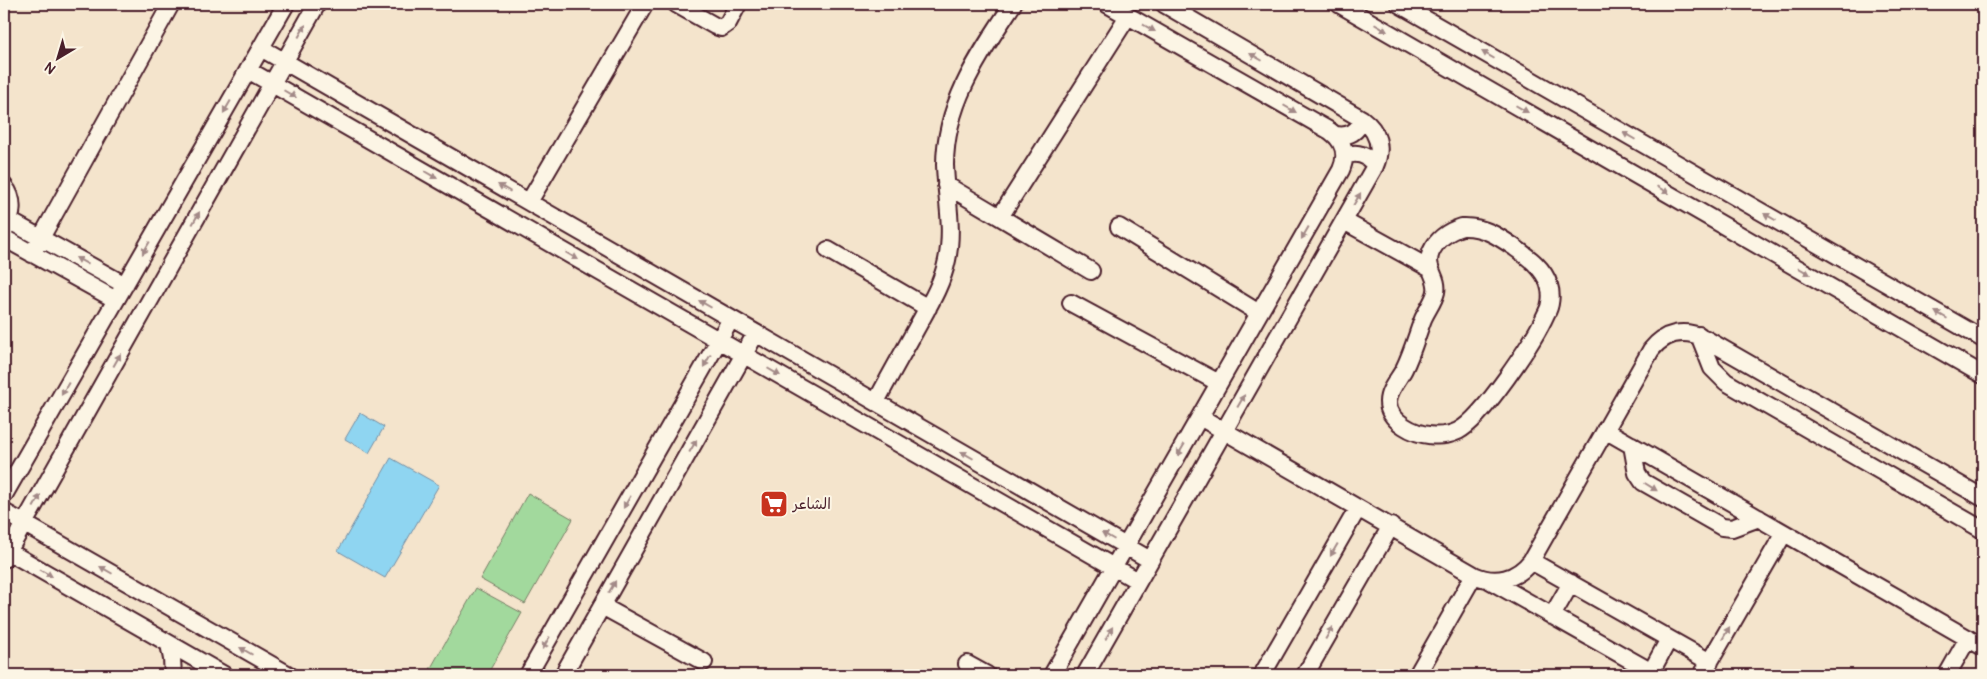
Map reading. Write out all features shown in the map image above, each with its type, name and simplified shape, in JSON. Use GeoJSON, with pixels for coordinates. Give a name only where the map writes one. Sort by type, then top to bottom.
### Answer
{"type":"FeatureCollection","features":[{"type":"Feature","properties":{"kind":"street"},"geometry":{"type":"LineString","coordinates":[[32,254],[171,4]]}},
{"type":"Feature","properties":{"kind":"street"},"geometry":{"type":"LineString","coordinates":[[4,496],[286,4]]}},
{"type":"Feature","properties":{"kind":"street"},"geometry":{"type":"LineString","coordinates":[[220,673],[5,553],[24,524],[317,4]]}},
{"type":"Feature","properties":{"kind":"street"},"geometry":{"type":"LineString","coordinates":[[529,202],[645,4]]}},
{"type":"Feature","properties":{"kind":"street"},"geometry":{"type":"LineString","coordinates":[[676,4],[721,28],[728,23],[738,4]]}},
{"type":"Feature","properties":{"kind":"street"},"geometry":{"type":"LineString","coordinates":[[876,402],[928,308],[942,277],[950,243],[950,217],[946,184],[947,141],[957,99],[970,70],[1013,4]]}},
{"type":"Feature","properties":{"kind":"street"},"geometry":{"type":"LineString","coordinates":[[1107,4],[1336,135],[1342,136],[1353,133],[1362,119]]}},
{"type":"Feature","properties":{"kind":"street"},"geometry":{"type":"LineString","coordinates":[[1084,675],[1344,221],[1375,166],[1379,152],[1379,142],[1376,133],[1362,119],[1164,4]]}},
{"type":"Feature","properties":{"kind":"street"},"geometry":{"type":"LineString","coordinates":[[1339,4],[1983,375]]}},
{"type":"Feature","properties":{"kind":"street"},"geometry":{"type":"LineString","coordinates":[[1399,4],[1983,340]]}},
{"type":"Feature","properties":{"kind":"street"},"geometry":{"type":"LineString","coordinates":[[1000,217],[1128,16]]}},
{"type":"Feature","properties":{"kind":"street"},"geometry":{"type":"LineString","coordinates":[[261,48],[1150,560]]}},
{"type":"Feature","properties":{"kind":"street"},"geometry":{"type":"LineString","coordinates":[[248,70],[1138,581]]}},
{"type":"Feature","properties":{"kind":"street"},"geometry":{"type":"LineString","coordinates":[[1052,675],[1341,170],[1345,156],[1344,148],[1336,135]]}},
{"type":"Feature","properties":{"kind":"street"},"geometry":{"type":"LineString","coordinates":[[1345,156],[1351,154],[1362,155],[1372,161],[1375,166]]}},
{"type":"Feature","properties":{"kind":"street"},"geometry":{"type":"LineString","coordinates":[[946,184],[1091,272]]}},
{"type":"Feature","properties":{"kind":"street"},"geometry":{"type":"LineString","coordinates":[[4,186],[11,200],[12,210],[7,226],[41,238],[125,285]]}},
{"type":"Feature","properties":{"kind":"street"},"geometry":{"type":"LineString","coordinates":[[1344,221],[1429,268],[1435,279],[1436,292],[1406,364],[1390,391],[1388,403],[1391,415],[1407,428],[1437,436],[1457,431],[1468,425],[1485,407],[1509,374],[1547,314],[1551,295],[1546,277],[1541,269],[1504,240],[1479,228],[1471,227],[1454,230],[1440,238],[1428,260],[1429,268]]}},
{"type":"Feature","properties":{"kind":"street"},"geometry":{"type":"LineString","coordinates":[[1119,227],[1260,313]]}},
{"type":"Feature","properties":{"kind":"street"},"geometry":{"type":"LineString","coordinates":[[4,238],[116,300]]}},
{"type":"Feature","properties":{"kind":"street"},"geometry":{"type":"LineString","coordinates":[[828,250],[928,308]]}},
{"type":"Feature","properties":{"kind":"street"},"geometry":{"type":"LineString","coordinates":[[1071,303],[1219,383]]}},
{"type":"Feature","properties":{"kind":"street"},"geometry":{"type":"LineString","coordinates":[[528,675],[731,319]]}},
{"type":"Feature","properties":{"kind":"street"},"geometry":{"type":"LineString","coordinates":[[563,675],[756,333]]}},
{"type":"Feature","properties":{"kind":"street"},"geometry":{"type":"LineString","coordinates":[[1481,577],[1504,579],[1512,577],[1531,561],[1656,344],[1676,333],[1698,335],[1983,498]]}},
{"type":"Feature","properties":{"kind":"street"},"geometry":{"type":"LineString","coordinates":[[1698,335],[1712,368],[1726,382],[1983,530]]}},
{"type":"Feature","properties":{"kind":"street"},"geometry":{"type":"LineString","coordinates":[[1200,417],[1654,674],[1669,639]]}},
{"type":"Feature","properties":{"kind":"street"},"geometry":{"type":"LineString","coordinates":[[1606,430],[1983,647]]}},
{"type":"Feature","properties":{"kind":"street"},"geometry":{"type":"LineString","coordinates":[[1632,445],[1637,473],[1647,486],[1722,527],[1732,528],[1759,518]]}},
{"type":"Feature","properties":{"kind":"street"},"geometry":{"type":"LineString","coordinates":[[1262,675],[1358,508]]}},
{"type":"Feature","properties":{"kind":"street"},"geometry":{"type":"LineString","coordinates":[[4,512],[289,675]]}},
{"type":"Feature","properties":{"kind":"street"},"geometry":{"type":"LineString","coordinates":[[1305,675],[1391,526]]}},
{"type":"Feature","properties":{"kind":"street"},"geometry":{"type":"LineString","coordinates":[[1531,561],[1669,639],[1706,668],[1784,532]]}},
{"type":"Feature","properties":{"kind":"street"},"geometry":{"type":"LineString","coordinates":[[1417,675],[1481,577]]}},
{"type":"Feature","properties":{"kind":"street"},"geometry":{"type":"LineString","coordinates":[[1552,616],[1571,583]]}},
{"type":"Feature","properties":{"kind":"street"},"geometry":{"type":"LineString","coordinates":[[602,606],[704,662]]}},
{"type":"Feature","properties":{"kind":"street"},"geometry":{"type":"LineString","coordinates":[[1947,675],[1968,638]]}},
{"type":"Feature","properties":{"kind":"street"},"geometry":{"type":"LineString","coordinates":[[170,644],[173,675]]}},
{"type":"Feature","properties":{"kind":"street"},"geometry":{"type":"LineString","coordinates":[[967,664],[987,675]]}},
{"type":"Feature","properties":{"kind":"street"},"geometry":{"type":"LineString","coordinates":[[196,675],[220,673]]}},
{"type":"Feature","properties":{"kind":"green space"},"geometry":{"type":"Polygon","coordinates":[[[528,493],[573,519],[525,604],[480,579],[528,493]]]}},
{"type":"Feature","properties":{"kind":"green space"},"geometry":{"type":"Polygon","coordinates":[[[476,588],[522,613],[487,675],[432,675],[428,673],[476,588]]]}},
{"type":"Feature","properties":{"kind":"water"},"geometry":{"type":"Polygon","coordinates":[[[360,413],[384,427],[369,453],[345,439],[360,413]]]}},
{"type":"Feature","properties":{"kind":"water"},"geometry":{"type":"Polygon","coordinates":[[[391,458],[439,485],[385,578],[338,551],[391,458]]]}},
{"type":"Feature","properties":{"kind":"place","name":"الشاعر"},"geometry":{"type":"Point","coordinates":[774,504]}}]}
